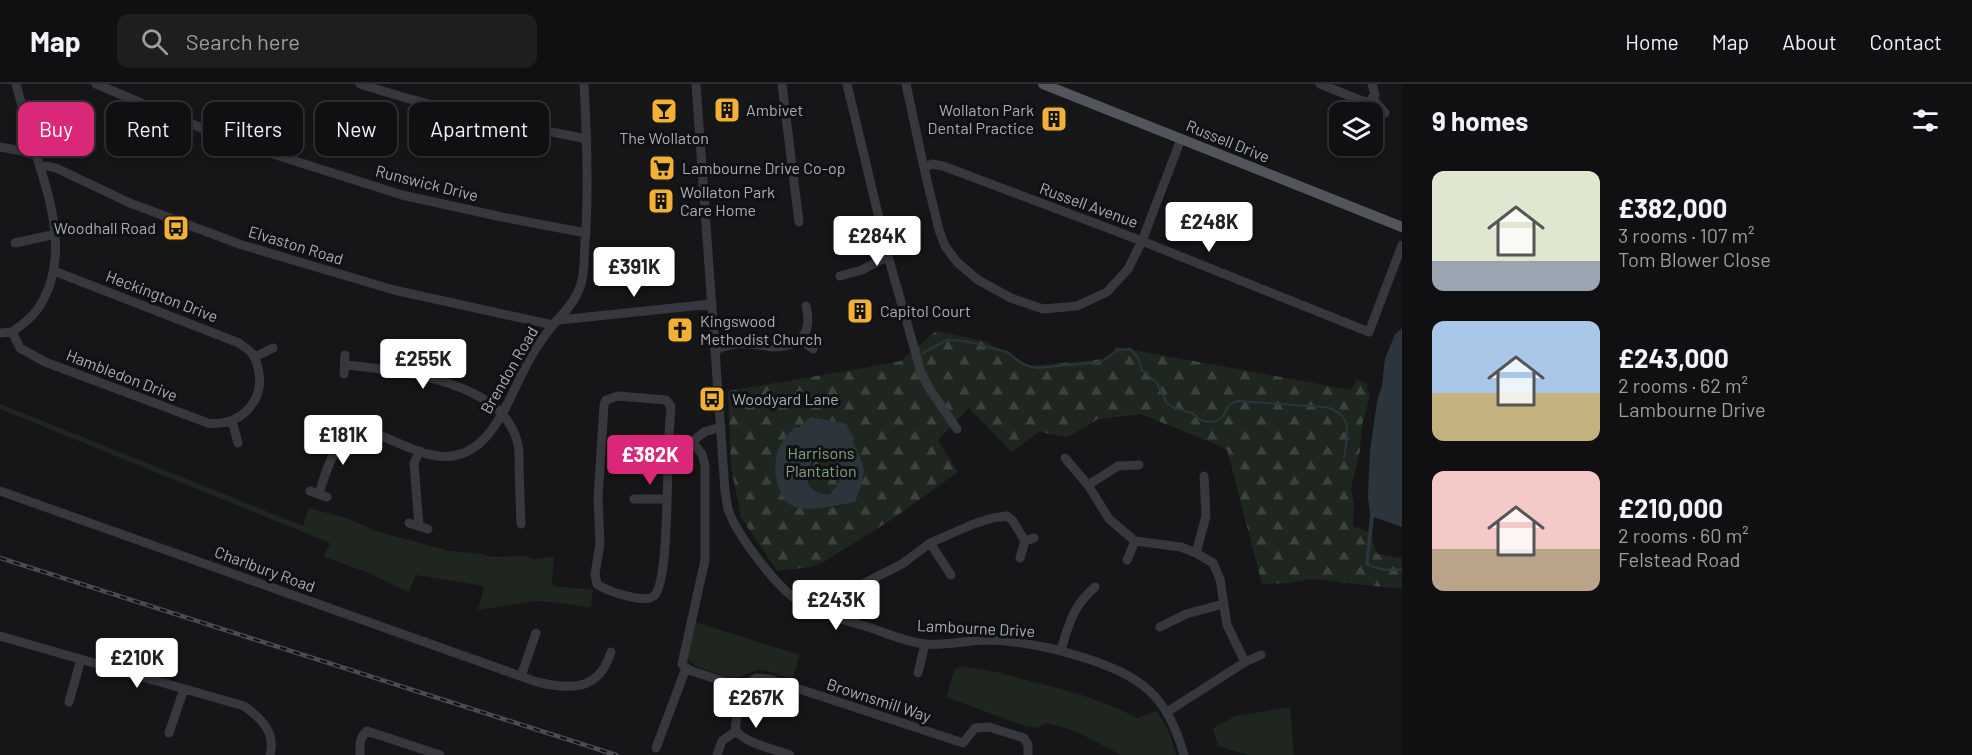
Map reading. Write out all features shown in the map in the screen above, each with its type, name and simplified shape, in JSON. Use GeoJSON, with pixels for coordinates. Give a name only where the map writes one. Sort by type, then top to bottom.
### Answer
{"type":"FeatureCollection","features":[{"type":"Feature","properties":{"kind":"main road","name":"Russell Drive"},"geometry":{"type":"LineString","coordinates":[[1043,84],[1402,227]]}},
{"type":"Feature","properties":{"kind":"street"},"geometry":{"type":"LineString","coordinates":[[16,84],[21,102]]}},
{"type":"Feature","properties":{"kind":"street","name":"Runswick Drive"},"geometry":{"type":"LineString","coordinates":[[96,84],[235,142],[402,195],[586,233]]}},
{"type":"Feature","properties":{"kind":"street"},"geometry":{"type":"LineString","coordinates":[[360,84],[407,99],[487,119],[587,139]]}},
{"type":"Feature","properties":{"kind":"street","name":"Brendon Road"},"geometry":{"type":"LineString","coordinates":[[319,494],[334,452],[349,438],[362,432],[369,430],[420,451],[452,456],[468,451],[492,431],[534,352],[569,308],[581,286],[588,210],[584,84]]}},
{"type":"Feature","properties":{"kind":"street","name":"Lambourne Drive"},"geometry":{"type":"LineString","coordinates":[[696,84],[725,491],[734,522],[770,575],[782,589],[814,610],[925,644],[986,640],[1022,642],[1061,650],[1108,665],[1136,679],[1152,693],[1167,712],[1184,755]]}},
{"type":"Feature","properties":{"kind":"street"},"geometry":{"type":"LineString","coordinates":[[782,84],[798,222]]}},
{"type":"Feature","properties":{"kind":"street"},"geometry":{"type":"LineString","coordinates":[[847,84],[888,256],[921,372],[957,429]]}},
{"type":"Feature","properties":{"kind":"street"},"geometry":{"type":"LineString","coordinates":[[906,84],[924,168],[945,246],[957,262],[978,280],[1011,298],[1043,309],[1077,306],[1107,292],[1128,269],[1142,241],[1181,139]]}},
{"type":"Feature","properties":{"kind":"street"},"geometry":{"type":"LineString","coordinates":[[1320,84],[1359,100],[1370,101],[1375,95],[1372,84]]}},
{"type":"Feature","properties":{"kind":"street"},"geometry":{"type":"LineString","coordinates":[[1372,98],[1385,113]]}},
{"type":"Feature","properties":{"kind":"street"},"geometry":{"type":"LineString","coordinates":[[0,147],[18,150]]}},
{"type":"Feature","properties":{"kind":"street"},"geometry":{"type":"LineString","coordinates":[[0,333],[12,332],[39,308],[54,271],[56,234],[37,156]]}},
{"type":"Feature","properties":{"kind":"street","name":"Russell Avenue"},"geometry":{"type":"LineString","coordinates":[[924,168],[932,164],[943,166],[1142,241],[1369,332],[1402,245]]}},
{"type":"Feature","properties":{"kind":"street","name":"Elvaston Road"},"geometry":{"type":"LineString","coordinates":[[41,167],[56,168],[130,203],[242,245],[394,290],[556,322],[712,304]]}},
{"type":"Feature","properties":{"kind":"street"},"geometry":{"type":"LineString","coordinates":[[15,243],[56,234]]}},
{"type":"Feature","properties":{"kind":"street"},"geometry":{"type":"LineString","coordinates":[[844,272],[862,270],[888,256]]}},
{"type":"Feature","properties":{"kind":"street","name":"Heckington Drive"},"geometry":{"type":"LineString","coordinates":[[54,271],[235,340],[255,357]]}},
{"type":"Feature","properties":{"kind":"street"},"geometry":{"type":"LineString","coordinates":[[716,350],[732,345],[749,344],[773,347],[801,340],[808,326],[806,306]]}},
{"type":"Feature","properties":{"kind":"street","name":"Hambledon Drive"},"geometry":{"type":"LineString","coordinates":[[12,332],[20,348],[45,362],[208,423],[223,424],[232,421]]}},
{"type":"Feature","properties":{"kind":"street"},"geometry":{"type":"LineString","coordinates":[[801,340],[813,350]]}},
{"type":"Feature","properties":{"kind":"street"},"geometry":{"type":"LineString","coordinates":[[238,443],[232,421],[245,414],[258,394],[260,375],[255,357],[273,348]]}},
{"type":"Feature","properties":{"kind":"street"},"geometry":{"type":"LineString","coordinates":[[345,365],[413,373],[452,384],[482,397],[502,414],[517,441],[521,525]]}},
{"type":"Feature","properties":{"kind":"street"},"geometry":{"type":"LineString","coordinates":[[618,396],[666,400],[671,406],[669,434],[672,448],[669,454],[663,563],[657,590],[654,596],[647,599],[609,591],[597,584],[595,574],[600,534],[598,498],[606,400],[618,396]]}},
{"type":"Feature","properties":{"kind":"street"},"geometry":{"type":"LineString","coordinates":[[672,448],[692,442],[704,432],[721,427]]}},
{"type":"Feature","properties":{"kind":"street"},"geometry":{"type":"LineString","coordinates":[[656,748],[686,668],[706,549],[705,465],[702,454],[692,442]]}},
{"type":"Feature","properties":{"kind":"street"},"geometry":{"type":"LineString","coordinates":[[409,523],[423,527],[414,463],[420,451]]}},
{"type":"Feature","properties":{"kind":"street"},"geometry":{"type":"LineString","coordinates":[[1088,485],[1124,461],[1120,455]]}},
{"type":"Feature","properties":{"kind":"street"},"geometry":{"type":"LineString","coordinates":[[1065,464],[1088,485],[1109,519],[1135,541],[1181,548],[1196,553],[1213,563],[1220,579],[1227,625],[1245,662]]}},
{"type":"Feature","properties":{"kind":"street"},"geometry":{"type":"LineString","coordinates":[[1118,466],[1139,465]]}},
{"type":"Feature","properties":{"kind":"street"},"geometry":{"type":"LineString","coordinates":[[1196,553],[1206,516],[1204,476]]}},
{"type":"Feature","properties":{"kind":"street","name":"Charlbury Road"},"geometry":{"type":"LineString","coordinates":[[0,491],[520,676],[552,685],[583,686],[596,679],[608,662],[611,652]]}},
{"type":"Feature","properties":{"kind":"street"},"geometry":{"type":"LineString","coordinates":[[634,499],[666,499]]}},
{"type":"Feature","properties":{"kind":"street"},"geometry":{"type":"LineString","coordinates":[[837,617],[847,592],[902,564],[930,543],[1008,512],[1029,540],[1020,558]]}},
{"type":"Feature","properties":{"kind":"street"},"geometry":{"type":"LineString","coordinates":[[969,514],[971,525]]}},
{"type":"Feature","properties":{"kind":"street"},"geometry":{"type":"LineString","coordinates":[[1127,560],[1135,541]]}},
{"type":"Feature","properties":{"kind":"street"},"geometry":{"type":"LineString","coordinates":[[930,543],[951,575]]}},
{"type":"Feature","properties":{"kind":"street"},"geometry":{"type":"LineString","coordinates":[[1061,650],[1074,610],[1095,587]]}},
{"type":"Feature","properties":{"kind":"street"},"geometry":{"type":"LineString","coordinates":[[1164,621],[1223,604]]}},
{"type":"Feature","properties":{"kind":"street"},"geometry":{"type":"LineString","coordinates":[[520,676],[536,633]]}},
{"type":"Feature","properties":{"kind":"street"},"geometry":{"type":"LineString","coordinates":[[0,636],[244,706],[261,719],[270,734],[272,748],[270,755]]}},
{"type":"Feature","properties":{"kind":"street"},"geometry":{"type":"LineString","coordinates":[[918,673],[925,644]]}},
{"type":"Feature","properties":{"kind":"street"},"geometry":{"type":"LineString","coordinates":[[1167,712],[1261,654]]}},
{"type":"Feature","properties":{"kind":"street"},"geometry":{"type":"LineString","coordinates":[[69,702],[81,659]]}},
{"type":"Feature","properties":{"kind":"street"},"geometry":{"type":"LineString","coordinates":[[686,668],[746,689],[736,722],[736,731],[739,736],[790,755]]}},
{"type":"Feature","properties":{"kind":"street","name":"Brownsmill Way"},"geometry":{"type":"LineString","coordinates":[[746,689],[756,678],[770,679],[963,743]]}},
{"type":"Feature","properties":{"kind":"street"},"geometry":{"type":"LineString","coordinates":[[169,733],[184,689]]}},
{"type":"Feature","properties":{"kind":"street"},"geometry":{"type":"LineString","coordinates":[[963,754],[963,743],[975,728],[989,727],[1024,738],[1028,745],[1028,755]]}},
{"type":"Feature","properties":{"kind":"street"},"geometry":{"type":"LineString","coordinates":[[360,755],[359,741],[367,731],[440,755]]}},
{"type":"Feature","properties":{"kind":"street"},"geometry":{"type":"LineString","coordinates":[[717,755],[722,741],[736,731]]}},
{"type":"Feature","properties":{"kind":"green space","name":"Harrisons Plantation"},"geometry":{"type":"Polygon","coordinates":[[[936,331],[985,341],[1031,366],[1104,359],[1118,347],[1351,390],[1357,379],[1368,385],[1370,396],[1362,425],[1360,449],[1351,489],[1354,503],[1353,526],[1370,533],[1377,554],[1402,558],[1402,589],[1311,579],[1262,584],[1227,450],[1210,442],[1141,414],[1098,419],[1068,437],[1039,432],[1012,452],[969,408],[938,440],[958,472],[891,520],[825,561],[812,567],[777,571],[741,517],[731,467],[728,391],[901,361],[936,331]],[[833,422],[794,427],[782,443],[777,457],[776,471],[780,490],[809,508],[837,507],[855,502],[862,484],[864,469],[847,424],[833,422]]]}},
{"type":"Feature","properties":{"kind":"green space"},"geometry":{"type":"Polygon","coordinates":[[[0,404],[303,526],[309,508],[349,519],[376,531],[450,551],[492,557],[524,556],[535,559],[554,556],[552,583],[554,586],[593,590],[591,608],[536,601],[478,610],[484,586],[416,575],[408,592],[369,573],[324,557],[330,543],[0,409],[0,404]]]}},
{"type":"Feature","properties":{"kind":"green space"},"geometry":{"type":"Polygon","coordinates":[[[827,451],[834,454],[843,473],[837,487],[830,494],[815,491],[808,483],[813,459],[827,451]]]}},
{"type":"Feature","properties":{"kind":"green space"},"geometry":{"type":"Polygon","coordinates":[[[695,622],[800,655],[792,679],[757,670],[731,679],[695,666],[686,657],[695,622]]]}},
{"type":"Feature","properties":{"kind":"green space"},"geometry":{"type":"Polygon","coordinates":[[[963,666],[996,672],[1079,694],[1137,718],[1156,711],[1169,732],[1176,755],[1121,755],[1075,731],[1046,723],[1037,728],[1025,726],[946,697],[955,669],[963,666]]]}},
{"type":"Feature","properties":{"kind":"green space"},"geometry":{"type":"Polygon","coordinates":[[[1290,707],[1294,755],[1248,755],[1218,746],[1213,728],[1236,716],[1290,707]]]}},
{"type":"Feature","properties":{"kind":"shaded area"},"geometry":{"type":"Polygon","coordinates":[[[1402,328],[1402,527],[1374,517],[1369,561],[1370,565],[1387,569],[1402,568],[1402,571],[1383,571],[1365,565],[1370,515],[1368,496],[1370,451],[1385,359],[1395,334],[1402,328]]]}},
{"type":"Feature","properties":{"kind":"shaded area"},"geometry":{"type":"Polygon","coordinates":[[[811,417],[847,424],[864,469],[862,484],[855,502],[808,509],[795,507],[783,498],[777,482],[776,457],[783,441],[794,427],[799,427],[811,417]],[[827,451],[821,453],[811,463],[808,483],[812,489],[823,494],[830,494],[843,473],[834,454],[827,451]]]}},
{"type":"Feature","properties":{"kind":"waterway"},"geometry":{"type":"LineString","coordinates":[[923,353],[947,340],[965,341],[1007,352],[1024,365],[1037,368],[1101,362],[1118,350],[1130,349],[1138,358],[1142,370],[1157,383],[1166,402],[1172,407],[1192,413],[1202,421],[1222,418],[1228,407],[1237,401],[1325,407],[1334,410],[1341,415],[1347,426],[1344,457]]}},
{"type":"Feature","properties":{"kind":"railway"},"geometry":{"type":"LineString","coordinates":[[0,558],[616,755]]}},
{"type":"Feature","properties":{"kind":"place","name":"Ambivet"},"geometry":{"type":"Point","coordinates":[727,110]}},
{"type":"Feature","properties":{"kind":"place","name":"The Wollaton"},"geometry":{"type":"Point","coordinates":[664,111]}},
{"type":"Feature","properties":{"kind":"place","name":"Wollaton Park Dental Practice"},"geometry":{"type":"Point","coordinates":[1054,119]}},
{"type":"Feature","properties":{"kind":"place","name":"Lambourne Drive Co-op"},"geometry":{"type":"Point","coordinates":[662,168]}},
{"type":"Feature","properties":{"kind":"place","name":"Wollaton Park Care Home"},"geometry":{"type":"Point","coordinates":[661,201]}},
{"type":"Feature","properties":{"kind":"place","name":"Woodhall Road"},"geometry":{"type":"Point","coordinates":[176,228]}},
{"type":"Feature","properties":{"kind":"place","name":"Capitol Court"},"geometry":{"type":"Point","coordinates":[860,311]}},
{"type":"Feature","properties":{"kind":"place","name":"Kingswood Methodist Church"},"geometry":{"type":"Point","coordinates":[680,330]}},
{"type":"Feature","properties":{"kind":"place","name":"Woodyard Lane"},"geometry":{"type":"Point","coordinates":[712,399]}}]}
